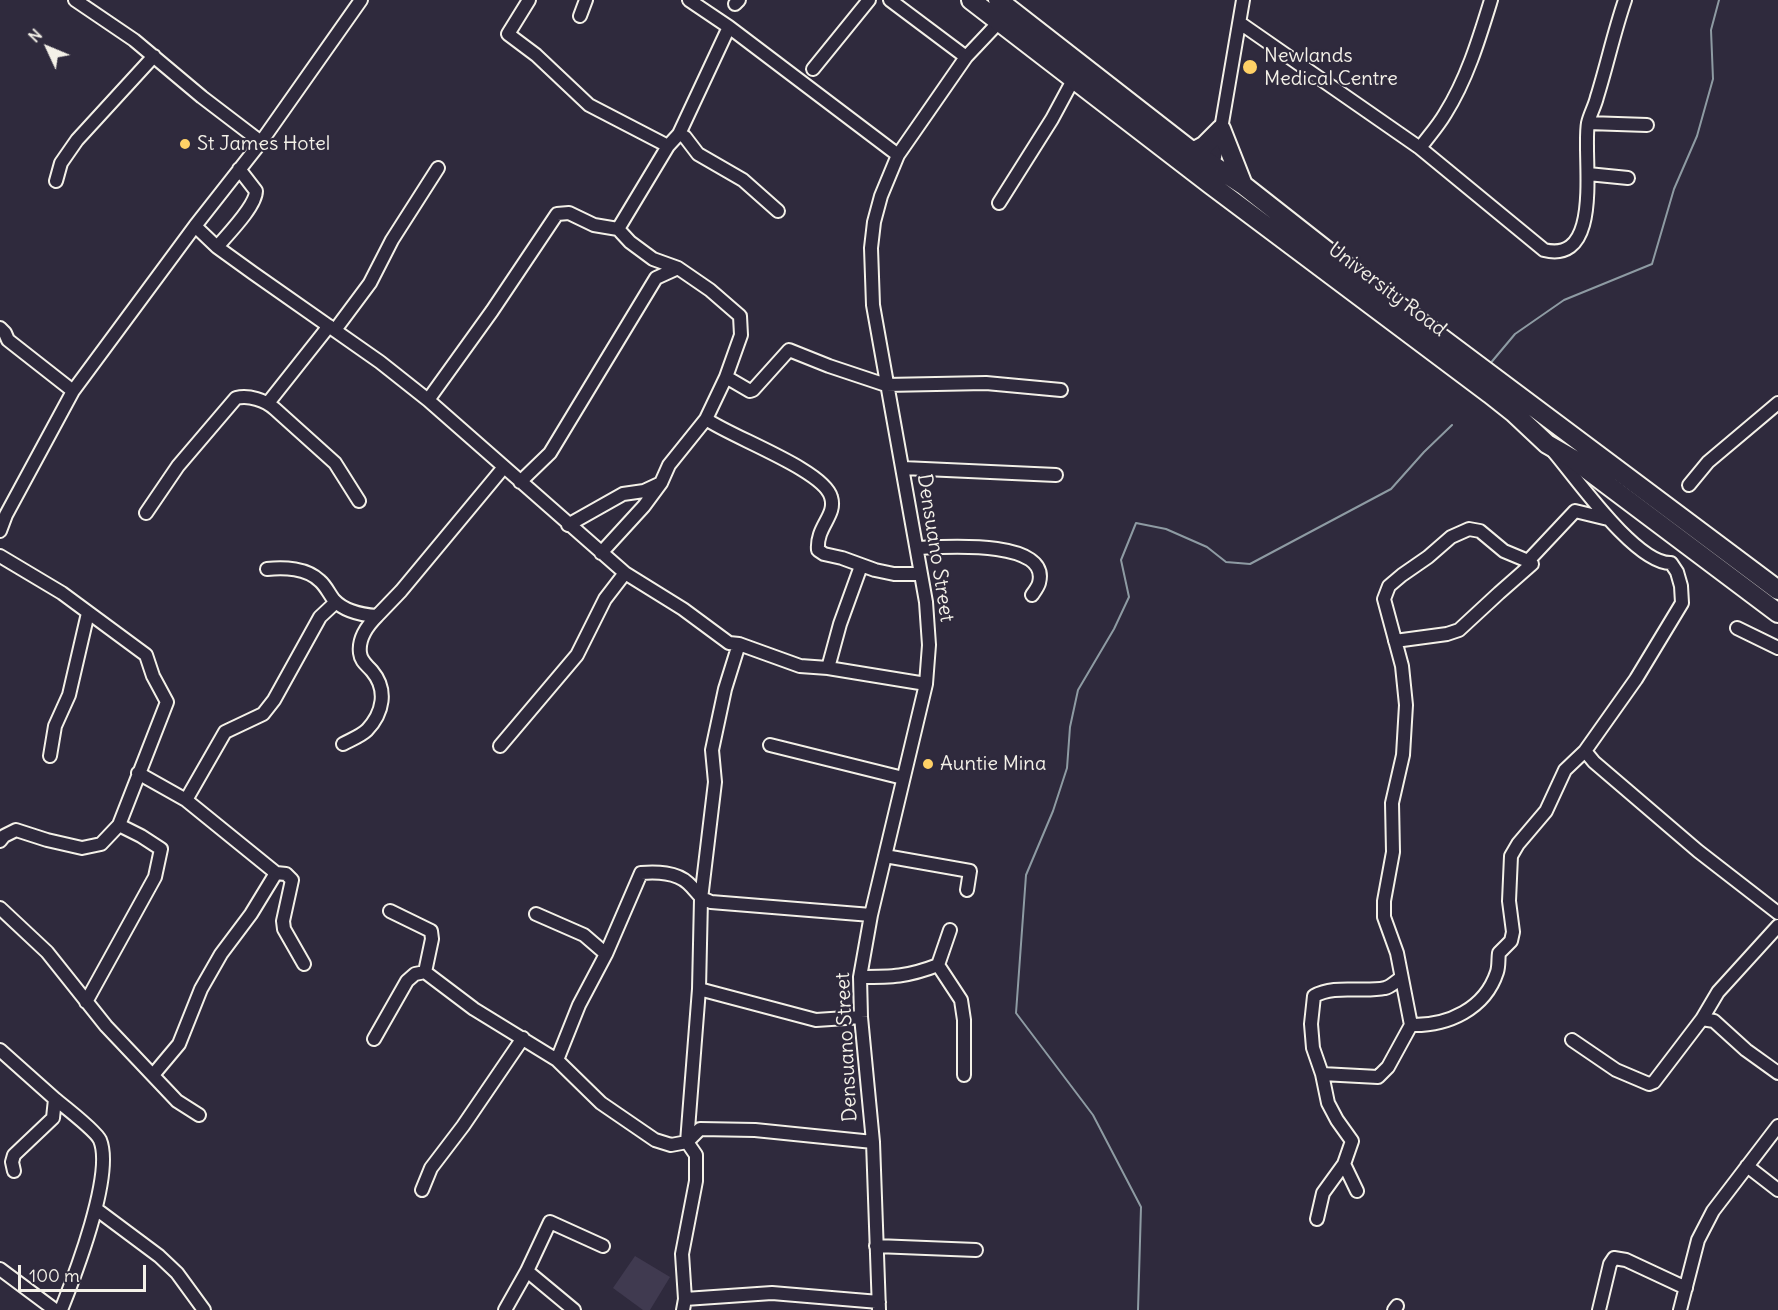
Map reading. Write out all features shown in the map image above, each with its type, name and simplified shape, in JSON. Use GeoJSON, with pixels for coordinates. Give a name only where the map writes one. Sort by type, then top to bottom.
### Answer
{"type":"FeatureCollection","features":[{"type":"Feature","properties":{"kind":"highway","name":"University Road"},"geometry":{"type":"LineString","coordinates":[[971,0],[1001,9],[1193,152],[1243,185],[1360,277],[1473,360],[1640,499],[1662,527],[1778,613]]}},
{"type":"Feature","properties":{"kind":"highway","name":"University Road"},"geometry":{"type":"LineString","coordinates":[[1001,9],[1073,80],[1498,400],[1547,444],[1640,499],[1672,511],[1778,590]]}},
{"type":"Feature","properties":{"kind":"highway"},"geometry":{"type":"LineString","coordinates":[[1193,152],[1204,146],[1221,129],[1243,185]]}},
{"type":"Feature","properties":{"kind":"street"},"geometry":{"type":"LineString","coordinates":[[75,0],[154,56],[202,97],[261,142]]}},
{"type":"Feature","properties":{"kind":"street"},"geometry":{"type":"LineString","coordinates":[[0,531],[6,515],[73,391],[195,226],[261,142],[361,0]]}},
{"type":"Feature","properties":{"kind":"street"},"geometry":{"type":"LineString","coordinates":[[529,0],[508,33],[536,55],[589,105],[668,146]]}},
{"type":"Feature","properties":{"kind":"street"},"geometry":{"type":"LineString","coordinates":[[580,16],[586,0]]}},
{"type":"Feature","properties":{"kind":"street"},"geometry":{"type":"LineString","coordinates":[[689,0],[729,27],[898,154]]}},
{"type":"Feature","properties":{"kind":"street"},"geometry":{"type":"LineString","coordinates":[[813,69],[869,0]]}},
{"type":"Feature","properties":{"kind":"street"},"geometry":{"type":"LineString","coordinates":[[890,0],[966,57]]}},
{"type":"Feature","properties":{"kind":"street"},"geometry":{"type":"LineString","coordinates":[[1210,184],[1243,0]]}},
{"type":"Feature","properties":{"kind":"street"},"geometry":{"type":"LineString","coordinates":[[1420,148],[1445,114],[1466,74],[1491,0]]}},
{"type":"Feature","properties":{"kind":"street"},"geometry":{"type":"LineString","coordinates":[[1240,22],[1420,148],[1544,250],[1554,252],[1566,251],[1578,238],[1586,218],[1588,123],[1625,0]]}},
{"type":"Feature","properties":{"kind":"street","name":"Densuano Street"},"geometry":{"type":"LineString","coordinates":[[879,1306],[873,1142],[861,1017],[860,977],[871,915],[926,684],[929,645],[926,602],[873,305],[871,248],[874,222],[881,196],[898,154],[1001,9]]}},
{"type":"Feature","properties":{"kind":"street"},"geometry":{"type":"LineString","coordinates":[[618,229],[668,146],[680,134],[729,27]]}},
{"type":"Feature","properties":{"kind":"street"},"geometry":{"type":"LineString","coordinates":[[56,181],[61,163],[77,140],[154,56]]}},
{"type":"Feature","properties":{"kind":"street"},"geometry":{"type":"LineString","coordinates":[[999,203],[1052,119],[1073,80]]}},
{"type":"Feature","properties":{"kind":"street"},"geometry":{"type":"LineString","coordinates":[[1588,123],[1647,124]]}},
{"type":"Feature","properties":{"kind":"street"},"geometry":{"type":"LineString","coordinates":[[680,134],[698,154],[743,180],[778,211]]}},
{"type":"Feature","properties":{"kind":"street"},"geometry":{"type":"LineString","coordinates":[[268,403],[370,283],[392,240],[438,168]]}},
{"type":"Feature","properties":{"kind":"street"},"geometry":{"type":"LineString","coordinates":[[217,247],[257,194],[239,169]]}},
{"type":"Feature","properties":{"kind":"street"},"geometry":{"type":"LineString","coordinates":[[1587,174],[1628,178]]}},
{"type":"Feature","properties":{"kind":"street"},"geometry":{"type":"LineString","coordinates":[[428,400],[492,311],[557,214],[569,213],[594,225],[618,229],[630,242],[653,259],[678,268],[730,306],[740,316],[741,335],[726,377],[706,419],[669,465],[661,483],[630,523],[601,553]]}},
{"type":"Feature","properties":{"kind":"street"},"geometry":{"type":"LineString","coordinates":[[195,226],[217,247],[380,362],[428,400],[625,573],[683,609],[729,643],[739,644],[800,666],[828,668],[926,684]]}},
{"type":"Feature","properties":{"kind":"street"},"geometry":{"type":"LineString","coordinates":[[653,259],[656,278]]}},
{"type":"Feature","properties":{"kind":"street"},"geometry":{"type":"LineString","coordinates":[[520,482],[550,453],[656,278],[678,268]]}},
{"type":"Feature","properties":{"kind":"street"},"geometry":{"type":"LineString","coordinates":[[0,328],[8,340],[73,391]]}},
{"type":"Feature","properties":{"kind":"street"},"geometry":{"type":"LineString","coordinates":[[726,377],[750,391],[753,390],[789,350],[886,386],[986,383],[1061,390]]}},
{"type":"Feature","properties":{"kind":"street"},"geometry":{"type":"LineString","coordinates":[[146,513],[178,466],[236,398],[248,397],[268,403],[335,464],[359,501]]}},
{"type":"Feature","properties":{"kind":"street"},"geometry":{"type":"LineString","coordinates":[[1689,485],[1708,462],[1778,403]]}},
{"type":"Feature","properties":{"kind":"street"},"geometry":{"type":"LineString","coordinates":[[706,419],[719,428],[766,450],[825,486],[832,498],[832,512],[820,531],[818,541],[818,550],[824,555],[842,558],[861,566],[894,574],[920,574]]}},
{"type":"Feature","properties":{"kind":"street"},"geometry":{"type":"LineString","coordinates":[[1411,1025],[1426,1025],[1460,1017],[1484,996],[1498,970],[1499,953],[1511,941],[1513,932],[1509,901],[1511,856],[1518,844],[1546,811],[1565,770],[1585,752],[1636,680],[1682,603],[1681,586],[1677,572],[1671,563],[1662,563],[1627,539],[1547,444]]}},
{"type":"Feature","properties":{"kind":"street"},"geometry":{"type":"LineString","coordinates":[[343,744],[366,730],[382,708],[383,691],[373,672],[363,664],[359,651],[364,629],[400,591],[504,467]]}},
{"type":"Feature","properties":{"kind":"street"},"geometry":{"type":"LineString","coordinates":[[903,468],[1056,475]]}},
{"type":"Feature","properties":{"kind":"street"},"geometry":{"type":"LineString","coordinates":[[568,525],[623,494],[644,490],[661,483]]}},
{"type":"Feature","properties":{"kind":"street"},"geometry":{"type":"LineString","coordinates":[[1528,561],[1575,511],[1608,519]]}},
{"type":"Feature","properties":{"kind":"street"},"geometry":{"type":"LineString","coordinates":[[1322,1074],[1378,1077],[1388,1067],[1411,1025],[1397,953],[1384,917],[1393,852],[1392,803],[1403,755],[1406,705],[1402,666],[1395,641],[1384,599],[1389,586],[1451,537],[1469,529],[1480,531],[1504,551],[1532,564],[1459,630],[1447,634],[1395,641]]}},
{"type":"Feature","properties":{"kind":"street"},"geometry":{"type":"LineString","coordinates":[[917,548],[981,548],[1015,552],[1028,558],[1038,569],[1040,581],[1032,596]]}},
{"type":"Feature","properties":{"kind":"street"},"geometry":{"type":"LineString","coordinates":[[0,556],[62,593],[146,655],[153,676],[167,702],[119,825],[101,844],[82,848],[16,830],[4,836],[0,841]]}},
{"type":"Feature","properties":{"kind":"street"},"geometry":{"type":"LineString","coordinates":[[828,668],[840,624],[861,566]]}},
{"type":"Feature","properties":{"kind":"street"},"geometry":{"type":"LineString","coordinates":[[267,569],[293,568],[320,580],[336,602],[363,615],[377,616]]}},
{"type":"Feature","properties":{"kind":"street"},"geometry":{"type":"LineString","coordinates":[[500,746],[577,655],[605,599],[625,573]]}},
{"type":"Feature","properties":{"kind":"street"},"geometry":{"type":"LineString","coordinates":[[186,800],[225,732],[263,714],[274,700],[320,617],[336,602]]}},
{"type":"Feature","properties":{"kind":"street"},"geometry":{"type":"LineString","coordinates":[[50,756],[55,726],[69,695],[88,613]]}},
{"type":"Feature","properties":{"kind":"street"},"geometry":{"type":"LineString","coordinates":[[1737,628],[1778,648]]}},
{"type":"Feature","properties":{"kind":"street"},"geometry":{"type":"LineString","coordinates":[[739,644],[725,689],[712,750],[715,782],[701,898],[699,989],[687,1142],[696,1155],[696,1181],[682,1254],[684,1304],[772,1293],[879,1306]]}},
{"type":"Feature","properties":{"kind":"street"},"geometry":{"type":"LineString","coordinates":[[770,745],[903,778]]}},
{"type":"Feature","properties":{"kind":"street"},"geometry":{"type":"LineString","coordinates":[[1585,752],[1601,769],[1698,851],[1778,913]]}},
{"type":"Feature","properties":{"kind":"street"},"geometry":{"type":"LineString","coordinates":[[138,773],[186,800],[276,873],[286,874],[292,880],[282,921],[284,929],[304,964]]}},
{"type":"Feature","properties":{"kind":"street"},"geometry":{"type":"LineString","coordinates":[[86,1002],[155,877],[161,849],[119,825]]}},
{"type":"Feature","properties":{"kind":"street"},"geometry":{"type":"LineString","coordinates":[[885,856],[970,871],[966,890]]}},
{"type":"Feature","properties":{"kind":"street"},"geometry":{"type":"LineString","coordinates":[[153,1075],[179,1044],[201,989],[276,873]]}},
{"type":"Feature","properties":{"kind":"street"},"geometry":{"type":"LineString","coordinates":[[557,1060],[579,1005],[606,954],[640,873],[675,875],[688,883],[701,898],[711,902],[871,915]]}},
{"type":"Feature","properties":{"kind":"street"},"geometry":{"type":"LineString","coordinates":[[0,908],[47,952],[106,1026],[177,1101],[199,1115]]}},
{"type":"Feature","properties":{"kind":"street"},"geometry":{"type":"LineString","coordinates":[[390,911],[430,931],[432,939],[425,972]]}},
{"type":"Feature","properties":{"kind":"street"},"geometry":{"type":"LineString","coordinates":[[536,914],[584,935],[606,954]]}},
{"type":"Feature","properties":{"kind":"street"},"geometry":{"type":"LineString","coordinates":[[1572,1040],[1616,1070],[1649,1084],[1654,1082],[1694,1032],[1718,992],[1778,926]]}},
{"type":"Feature","properties":{"kind":"street"},"geometry":{"type":"LineString","coordinates":[[860,977],[895,977],[914,974],[938,964],[950,930]]}},
{"type":"Feature","properties":{"kind":"street"},"geometry":{"type":"LineString","coordinates":[[938,964],[961,1000],[964,1020],[964,1075]]}},
{"type":"Feature","properties":{"kind":"street"},"geometry":{"type":"LineString","coordinates":[[374,1039],[407,981],[415,974],[425,972],[474,1009],[557,1060],[601,1103],[655,1140],[671,1145],[687,1142],[700,1129],[725,1128],[873,1142]]}},
{"type":"Feature","properties":{"kind":"street"},"geometry":{"type":"LineString","coordinates":[[1317,1219],[1323,1193],[1344,1164],[1352,1141],[1328,1102],[1313,1048],[1311,1024],[1314,996],[1336,990],[1386,988],[1401,978]]}},
{"type":"Feature","properties":{"kind":"street"},"geometry":{"type":"LineString","coordinates":[[699,989],[816,1020],[861,1017]]}},
{"type":"Feature","properties":{"kind":"street"},"geometry":{"type":"LineString","coordinates":[[1702,1019],[1714,1021],[1746,1050],[1778,1073]]}},
{"type":"Feature","properties":{"kind":"street"},"geometry":{"type":"LineString","coordinates":[[422,1190],[430,1168],[463,1126],[523,1038]]}},
{"type":"Feature","properties":{"kind":"street"},"geometry":{"type":"LineString","coordinates":[[0,1050],[99,1138],[103,1152],[96,1209],[61,1310]]}},
{"type":"Feature","properties":{"kind":"street"},"geometry":{"type":"LineString","coordinates":[[14,1171],[12,1162],[14,1155],[53,1118],[56,1099]]}},
{"type":"Feature","properties":{"kind":"street"},"geometry":{"type":"LineString","coordinates":[[1680,1310],[1698,1240],[1713,1211],[1778,1126]]}},
{"type":"Feature","properties":{"kind":"street"},"geometry":{"type":"LineString","coordinates":[[1344,1164],[1357,1191]]}},
{"type":"Feature","properties":{"kind":"street"},"geometry":{"type":"LineString","coordinates":[[1747,1167],[1778,1190]]}},
{"type":"Feature","properties":{"kind":"street"},"geometry":{"type":"LineString","coordinates":[[96,1209],[159,1256],[177,1273],[204,1310]]}},
{"type":"Feature","properties":{"kind":"street"},"geometry":{"type":"LineString","coordinates":[[505,1310],[527,1271],[550,1222],[603,1246]]}},
{"type":"Feature","properties":{"kind":"street"},"geometry":{"type":"LineString","coordinates":[[876,1246],[976,1250]]}},
{"type":"Feature","properties":{"kind":"street"},"geometry":{"type":"LineString","coordinates":[[1599,1310],[1610,1264],[1614,1258],[1626,1260],[1686,1288]]}},
{"type":"Feature","properties":{"kind":"street"},"geometry":{"type":"LineString","coordinates":[[0,1269],[55,1310]]}},
{"type":"Feature","properties":{"kind":"street"},"geometry":{"type":"LineString","coordinates":[[527,1271],[574,1310]]}},
{"type":"Feature","properties":{"kind":"shaded area"},"geometry":{"type":"Polygon","coordinates":[[[635,1256],[670,1277],[650,1310],[643,1310],[613,1288],[635,1256]]]}},
{"type":"Feature","properties":{"kind":"waterway"},"geometry":{"type":"LineString","coordinates":[[1489,365],[1515,334],[1564,300],[1652,264],[1674,189],[1697,136],[1713,79],[1711,30],[1719,0]]}},
{"type":"Feature","properties":{"kind":"waterway"},"geometry":{"type":"LineString","coordinates":[[1138,1310],[1141,1207],[1093,1115],[1016,1013],[1026,875],[1053,811],[1067,768],[1070,727],[1078,690],[1114,629],[1129,597],[1121,560],[1136,523],[1166,529],[1207,547],[1226,562],[1250,564],[1391,489],[1452,425]]}},
{"type":"Feature","properties":{"kind":"place","name":"Newlands Medical Centre"},"geometry":{"type":"Point","coordinates":[1250,67]}},
{"type":"Feature","properties":{"kind":"place","name":"St James Hotel"},"geometry":{"type":"Point","coordinates":[185,144]}},
{"type":"Feature","properties":{"kind":"place","name":"Auntie Mina"},"geometry":{"type":"Point","coordinates":[928,764]}}]}
